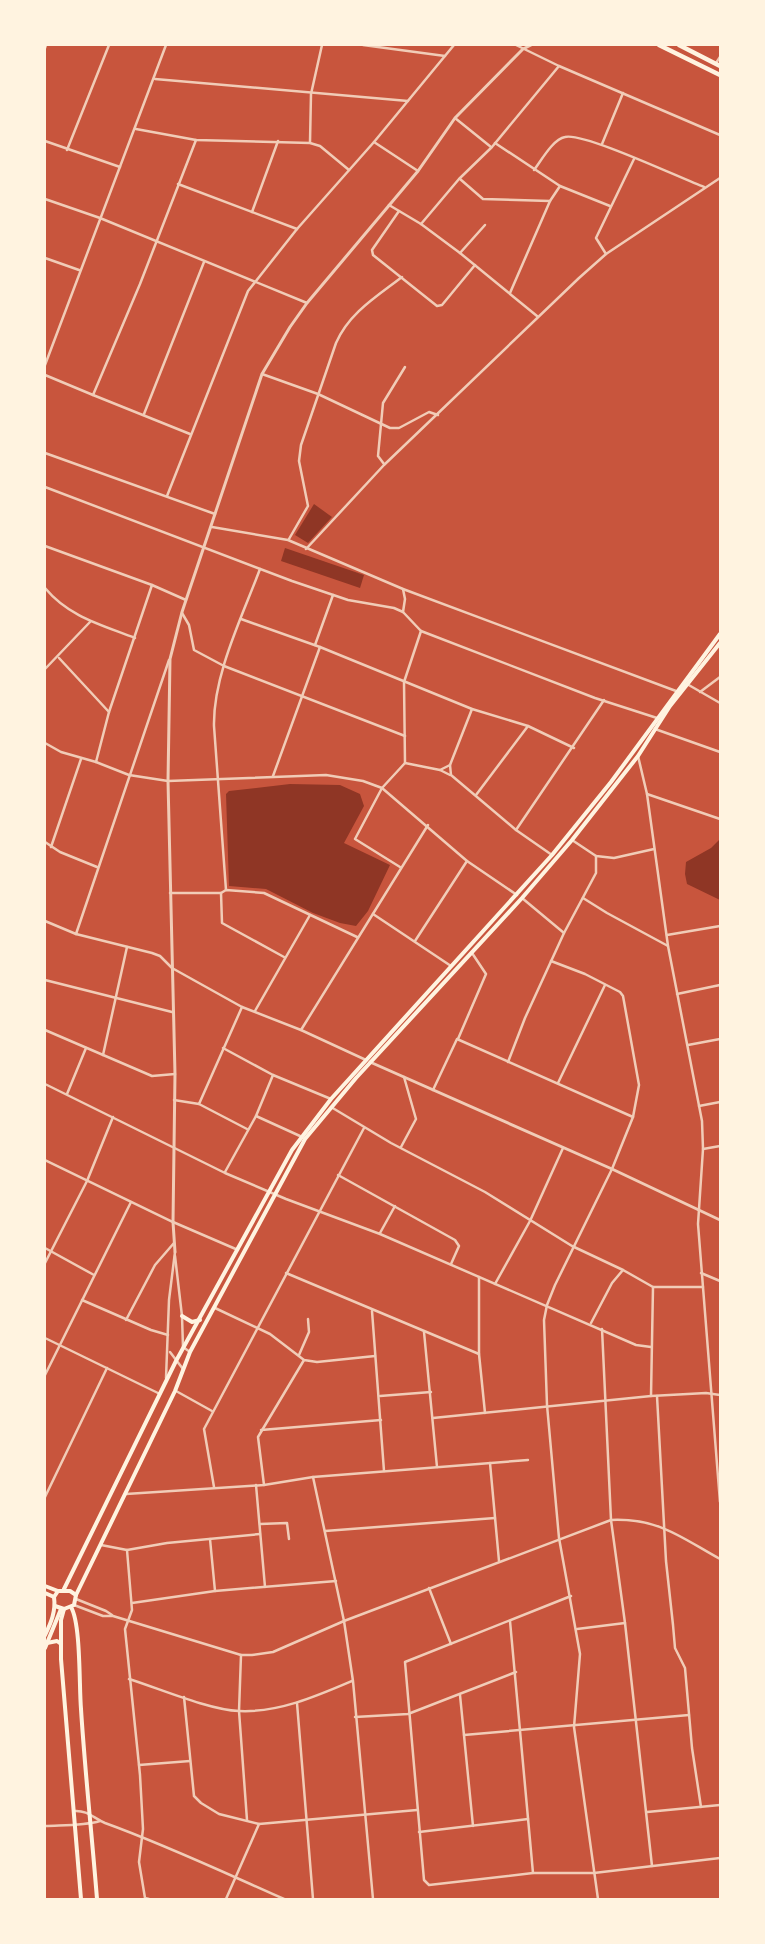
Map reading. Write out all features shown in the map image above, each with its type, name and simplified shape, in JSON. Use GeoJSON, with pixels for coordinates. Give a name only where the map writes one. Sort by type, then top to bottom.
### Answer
{"type":"FeatureCollection","features":[{"type":"Feature","properties":{"kind":"highway"},"geometry":{"type":"LineString","coordinates":[[660,45],[720,74]]}},
{"type":"Feature","properties":{"kind":"highway"},"geometry":{"type":"LineString","coordinates":[[679,45],[718,65]]}},
{"type":"Feature","properties":{"kind":"main road"},"geometry":{"type":"LineString","coordinates":[[97,1899],[81,1711],[78,1638],[73,1606],[124,1494],[175,1391],[190,1352],[305,1139],[331,1107],[522,898],[572,840],[638,756],[657,718],[720,634]]}},
{"type":"Feature","properties":{"kind":"main road"},"geometry":{"type":"LineString","coordinates":[[64,1589],[176,1361],[300,1136],[331,1098],[552,855],[720,643]]}},
{"type":"Feature","properties":{"kind":"main road"},"geometry":{"type":"LineString","coordinates":[[182,1316],[192,1322],[200,1320]]}},
{"type":"Feature","properties":{"kind":"main road"},"geometry":{"type":"LineString","coordinates":[[45,1586],[58,1591],[64,1589],[73,1592],[76,1597]]}},
{"type":"Feature","properties":{"kind":"main road"},"geometry":{"type":"LineString","coordinates":[[45,1635],[55,1606],[54,1598],[58,1591]]}},
{"type":"Feature","properties":{"kind":"main road"},"geometry":{"type":"LineString","coordinates":[[45,1594],[54,1598]]}},
{"type":"Feature","properties":{"kind":"main road"},"geometry":{"type":"LineString","coordinates":[[55,1606],[63,1609],[73,1606]]}},
{"type":"Feature","properties":{"kind":"main road"},"geometry":{"type":"LineString","coordinates":[[45,1648],[63,1609]]}},
{"type":"Feature","properties":{"kind":"main road"},"geometry":{"type":"LineString","coordinates":[[63,1609],[61,1644],[81,1899]]}},
{"type":"Feature","properties":{"kind":"main road"},"geometry":{"type":"LineString","coordinates":[[47,1643],[54,1641],[61,1644]]}},
{"type":"Feature","properties":{"kind":"street"},"geometry":{"type":"LineString","coordinates":[[68,150],[109,45]]}},
{"type":"Feature","properties":{"kind":"street"},"geometry":{"type":"LineString","coordinates":[[45,365],[79,270],[155,79],[166,45]]}},
{"type":"Feature","properties":{"kind":"street"},"geometry":{"type":"LineString","coordinates":[[310,143],[311,94],[322,45]]}},
{"type":"Feature","properties":{"kind":"street"},"geometry":{"type":"LineString","coordinates":[[363,45],[445,56]]}},
{"type":"Feature","properties":{"kind":"street"},"geometry":{"type":"LineString","coordinates":[[167,496],[243,301],[297,229],[374,142],[454,45]]}},
{"type":"Feature","properties":{"kind":"street"},"geometry":{"type":"LineString","coordinates":[[516,45],[559,66],[720,135]]}},
{"type":"Feature","properties":{"kind":"street"},"geometry":{"type":"LineString","coordinates":[[76,934],[97,867],[170,658],[182,612],[262,374],[290,327],[307,303],[418,171],[455,118],[523,47],[531,45]]}},
{"type":"Feature","properties":{"kind":"street"},"geometry":{"type":"LineString","coordinates":[[718,65],[720,57]]}},
{"type":"Feature","properties":{"kind":"street"},"geometry":{"type":"LineString","coordinates":[[421,224],[459,179],[492,147],[559,66]]}},
{"type":"Feature","properties":{"kind":"street"},"geometry":{"type":"LineString","coordinates":[[155,79],[408,102]]}},
{"type":"Feature","properties":{"kind":"street"},"geometry":{"type":"LineString","coordinates":[[602,144],[623,93]]}},
{"type":"Feature","properties":{"kind":"street"},"geometry":{"type":"LineString","coordinates":[[455,118],[492,147]]}},
{"type":"Feature","properties":{"kind":"street"},"geometry":{"type":"LineString","coordinates":[[136,128],[196,140],[278,140],[310,143],[320,146],[349,170]]}},
{"type":"Feature","properties":{"kind":"street"},"geometry":{"type":"LineString","coordinates":[[534,170],[563,137],[583,138],[602,144],[704,188]]}},
{"type":"Feature","properties":{"kind":"street"},"geometry":{"type":"LineString","coordinates":[[93,395],[196,140]]}},
{"type":"Feature","properties":{"kind":"street"},"geometry":{"type":"LineString","coordinates":[[252,212],[278,140]]}},
{"type":"Feature","properties":{"kind":"street"},"geometry":{"type":"LineString","coordinates":[[45,141],[120,167]]}},
{"type":"Feature","properties":{"kind":"street"},"geometry":{"type":"LineString","coordinates":[[374,142],[418,171]]}},
{"type":"Feature","properties":{"kind":"street"},"geometry":{"type":"LineString","coordinates":[[495,143],[560,186],[610,206]]}},
{"type":"Feature","properties":{"kind":"street"},"geometry":{"type":"LineString","coordinates":[[606,254],[596,238],[634,159]]}},
{"type":"Feature","properties":{"kind":"street"},"geometry":{"type":"LineString","coordinates":[[306,549],[384,465],[439,415],[538,316],[606,254],[720,178]]}},
{"type":"Feature","properties":{"kind":"street"},"geometry":{"type":"LineString","coordinates":[[459,179],[483,199],[550,200]]}},
{"type":"Feature","properties":{"kind":"street"},"geometry":{"type":"LineString","coordinates":[[178,184],[297,229]]}},
{"type":"Feature","properties":{"kind":"street"},"geometry":{"type":"LineString","coordinates":[[510,294],[550,200],[560,186]]}},
{"type":"Feature","properties":{"kind":"street"},"geometry":{"type":"LineString","coordinates":[[45,199],[100,218],[156,243],[307,303]]}},
{"type":"Feature","properties":{"kind":"street"},"geometry":{"type":"LineString","coordinates":[[389,205],[421,224],[460,253],[538,316]]}},
{"type":"Feature","properties":{"kind":"street"},"geometry":{"type":"LineString","coordinates":[[399,211],[372,250],[373,255],[440,306],[475,265]]}},
{"type":"Feature","properties":{"kind":"street"},"geometry":{"type":"LineString","coordinates":[[460,253],[485,226]]}},
{"type":"Feature","properties":{"kind":"street"},"geometry":{"type":"LineString","coordinates":[[45,258],[79,270]]}},
{"type":"Feature","properties":{"kind":"street"},"geometry":{"type":"LineString","coordinates":[[144,414],[204,262]]}},
{"type":"Feature","properties":{"kind":"street"},"geometry":{"type":"LineString","coordinates":[[288,540],[308,506],[299,461],[301,445],[336,343],[348,321],[355,313],[402,277]]}},
{"type":"Feature","properties":{"kind":"street"},"geometry":{"type":"LineString","coordinates":[[384,465],[378,456],[383,404],[406,367]]}},
{"type":"Feature","properties":{"kind":"street"},"geometry":{"type":"LineString","coordinates":[[262,374],[318,394],[390,428],[400,428],[429,412],[439,415]]}},
{"type":"Feature","properties":{"kind":"street"},"geometry":{"type":"LineString","coordinates":[[45,375],[190,434]]}},
{"type":"Feature","properties":{"kind":"street"},"geometry":{"type":"LineString","coordinates":[[45,453],[216,514]]}},
{"type":"Feature","properties":{"kind":"street"},"geometry":{"type":"LineString","coordinates":[[45,486],[203,548],[333,595],[403,612],[421,631],[657,718]]}},
{"type":"Feature","properties":{"kind":"street"},"geometry":{"type":"LineString","coordinates":[[212,527],[288,540],[403,589],[676,691]]}},
{"type":"Feature","properties":{"kind":"street"},"geometry":{"type":"LineString","coordinates":[[45,546],[152,585],[186,600]]}},
{"type":"Feature","properties":{"kind":"street"},"geometry":{"type":"LineString","coordinates":[[226,890],[214,713],[224,666],[260,569]]}},
{"type":"Feature","properties":{"kind":"street"},"geometry":{"type":"LineString","coordinates":[[96,762],[110,712],[152,585]]}},
{"type":"Feature","properties":{"kind":"street"},"geometry":{"type":"LineString","coordinates":[[45,588],[72,612],[90,622],[135,638]]}},
{"type":"Feature","properties":{"kind":"street"},"geometry":{"type":"LineString","coordinates":[[403,589],[405,598],[403,612]]}},
{"type":"Feature","properties":{"kind":"street"},"geometry":{"type":"LineString","coordinates":[[45,596],[48,592]]}},
{"type":"Feature","properties":{"kind":"street"},"geometry":{"type":"LineString","coordinates":[[315,645],[333,595]]}},
{"type":"Feature","properties":{"kind":"street"},"geometry":{"type":"LineString","coordinates":[[182,612],[189,625],[194,650],[224,666],[405,736]]}},
{"type":"Feature","properties":{"kind":"street"},"geometry":{"type":"LineString","coordinates":[[241,618],[315,645],[472,709],[528,726],[574,748]]}},
{"type":"Feature","properties":{"kind":"street"},"geometry":{"type":"LineString","coordinates":[[45,669],[58,658],[90,622]]}},
{"type":"Feature","properties":{"kind":"street"},"geometry":{"type":"LineString","coordinates":[[400,867],[355,839],[382,788],[405,763],[404,682],[421,631]]}},
{"type":"Feature","properties":{"kind":"street"},"geometry":{"type":"LineString","coordinates":[[273,776],[320,647]]}},
{"type":"Feature","properties":{"kind":"street"},"geometry":{"type":"LineString","coordinates":[[58,658],[110,712]]}},
{"type":"Feature","properties":{"kind":"street"},"geometry":{"type":"LineString","coordinates":[[170,658],[168,781],[172,1012],[175,1074],[173,1222],[184,1348],[190,1352]]}},
{"type":"Feature","properties":{"kind":"street"},"geometry":{"type":"LineString","coordinates":[[700,692],[720,677]]}},
{"type":"Feature","properties":{"kind":"street"},"geometry":{"type":"LineString","coordinates":[[687,684],[720,703]]}},
{"type":"Feature","properties":{"kind":"street"},"geometry":{"type":"LineString","coordinates":[[516,830],[574,748],[604,700]]}},
{"type":"Feature","properties":{"kind":"street"},"geometry":{"type":"LineString","coordinates":[[451,775],[450,765],[472,709]]}},
{"type":"Feature","properties":{"kind":"street"},"geometry":{"type":"LineString","coordinates":[[476,796],[528,726]]}},
{"type":"Feature","properties":{"kind":"street"},"geometry":{"type":"LineString","coordinates":[[653,728],[720,752]]}},
{"type":"Feature","properties":{"kind":"street"},"geometry":{"type":"LineString","coordinates":[[45,743],[61,752],[96,762],[129,775],[168,781],[326,775],[347,777],[382,788],[428,825],[467,861],[517,895]]}},
{"type":"Feature","properties":{"kind":"street"},"geometry":{"type":"LineString","coordinates":[[638,756],[647,794],[668,946],[700,1106],[703,1149],[698,1210],[720,1502]]}},
{"type":"Feature","properties":{"kind":"street"},"geometry":{"type":"LineString","coordinates":[[51,847],[81,759]]}},
{"type":"Feature","properties":{"kind":"street"},"geometry":{"type":"LineString","coordinates":[[405,763],[440,770],[451,775],[516,830],[552,855]]}},
{"type":"Feature","properties":{"kind":"street"},"geometry":{"type":"LineString","coordinates":[[440,770],[450,765]]}},
{"type":"Feature","properties":{"kind":"street"},"geometry":{"type":"LineString","coordinates":[[647,794],[720,819]]}},
{"type":"Feature","properties":{"kind":"street"},"geometry":{"type":"LineString","coordinates":[[301,1030],[400,867],[428,825]]}},
{"type":"Feature","properties":{"kind":"street"},"geometry":{"type":"LineString","coordinates":[[572,840],[596,856],[614,858],[654,848]]}},
{"type":"Feature","properties":{"kind":"street"},"geometry":{"type":"LineString","coordinates":[[45,842],[51,847],[97,867]]}},
{"type":"Feature","properties":{"kind":"street"},"geometry":{"type":"LineString","coordinates":[[508,1062],[564,933],[596,873],[596,856]]}},
{"type":"Feature","properties":{"kind":"street"},"geometry":{"type":"LineString","coordinates":[[415,941],[467,861]]}},
{"type":"Feature","properties":{"kind":"street"},"geometry":{"type":"LineString","coordinates":[[170,893],[220,893],[226,890],[264,893],[357,937]]}},
{"type":"Feature","properties":{"kind":"street"},"geometry":{"type":"LineString","coordinates":[[220,893],[222,923],[284,957]]}},
{"type":"Feature","properties":{"kind":"street"},"geometry":{"type":"LineString","coordinates":[[522,898],[564,933]]}},
{"type":"Feature","properties":{"kind":"street"},"geometry":{"type":"LineString","coordinates":[[583,898],[607,914],[668,946]]}},
{"type":"Feature","properties":{"kind":"street"},"geometry":{"type":"LineString","coordinates":[[254,1012],[310,914]]}},
{"type":"Feature","properties":{"kind":"street"},"geometry":{"type":"LineString","coordinates":[[373,914],[451,967]]}},
{"type":"Feature","properties":{"kind":"street"},"geometry":{"type":"LineString","coordinates":[[45,921],[76,934],[142,949],[160,956],[172,968],[242,1007],[301,1030],[612,1169],[720,1220]]}},
{"type":"Feature","properties":{"kind":"street"},"geometry":{"type":"LineString","coordinates":[[667,935],[720,926]]}},
{"type":"Feature","properties":{"kind":"street"},"geometry":{"type":"LineString","coordinates":[[103,1055],[127,947]]}},
{"type":"Feature","properties":{"kind":"street"},"geometry":{"type":"LineString","coordinates":[[433,1090],[486,974],[472,953]]}},
{"type":"Feature","properties":{"kind":"street"},"geometry":{"type":"LineString","coordinates":[[551,961],[585,974],[620,992],[625,1002],[640,1085],[634,1117],[612,1169],[572,1246],[546,1305],[544,1354],[559,1538],[577,1629],[580,1664],[574,1727],[598,1899]]}},
{"type":"Feature","properties":{"kind":"street"},"geometry":{"type":"LineString","coordinates":[[45,980],[172,1012]]}},
{"type":"Feature","properties":{"kind":"street"},"geometry":{"type":"LineString","coordinates":[[558,1083],[605,985]]}},
{"type":"Feature","properties":{"kind":"street"},"geometry":{"type":"LineString","coordinates":[[677,994],[720,986]]}},
{"type":"Feature","properties":{"kind":"street"},"geometry":{"type":"LineString","coordinates":[[199,1104],[242,1007]]}},
{"type":"Feature","properties":{"kind":"street"},"geometry":{"type":"LineString","coordinates":[[45,1030],[152,1076],[175,1074]]}},
{"type":"Feature","properties":{"kind":"street"},"geometry":{"type":"LineString","coordinates":[[457,1039],[634,1117]]}},
{"type":"Feature","properties":{"kind":"street"},"geometry":{"type":"LineString","coordinates":[[688,1045],[720,1039]]}},
{"type":"Feature","properties":{"kind":"street"},"geometry":{"type":"LineString","coordinates":[[67,1094],[86,1048]]}},
{"type":"Feature","properties":{"kind":"street"},"geometry":{"type":"LineString","coordinates":[[223,1048],[273,1075],[331,1098]]}},
{"type":"Feature","properties":{"kind":"street"},"geometry":{"type":"LineString","coordinates":[[225,1173],[247,1129],[256,1116],[273,1075]]}},
{"type":"Feature","properties":{"kind":"street"},"geometry":{"type":"LineString","coordinates":[[401,1147],[416,1119],[404,1077]]}},
{"type":"Feature","properties":{"kind":"street"},"geometry":{"type":"LineString","coordinates":[[45,1084],[225,1173],[380,1234],[591,1323],[636,1345],[652,1346]]}},
{"type":"Feature","properties":{"kind":"street"},"geometry":{"type":"LineString","coordinates":[[174,1100],[199,1104],[247,1129]]}},
{"type":"Feature","properties":{"kind":"street"},"geometry":{"type":"LineString","coordinates":[[700,1106],[720,1102]]}},
{"type":"Feature","properties":{"kind":"street"},"geometry":{"type":"LineString","coordinates":[[331,1107],[364,1128],[485,1192],[572,1246],[623,1270],[653,1287],[703,1287]]}},
{"type":"Feature","properties":{"kind":"street"},"geometry":{"type":"LineString","coordinates":[[256,1116],[300,1136]]}},
{"type":"Feature","properties":{"kind":"street"},"geometry":{"type":"LineString","coordinates":[[45,1263],[87,1180],[113,1117]]}},
{"type":"Feature","properties":{"kind":"street"},"geometry":{"type":"LineString","coordinates":[[214,1487],[204,1429],[364,1128]]}},
{"type":"Feature","properties":{"kind":"street"},"geometry":{"type":"LineString","coordinates":[[703,1149],[720,1146]]}},
{"type":"Feature","properties":{"kind":"street"},"geometry":{"type":"LineString","coordinates":[[495,1284],[530,1221],[563,1148]]}},
{"type":"Feature","properties":{"kind":"street"},"geometry":{"type":"LineString","coordinates":[[45,1160],[173,1222],[238,1250]]}},
{"type":"Feature","properties":{"kind":"street"},"geometry":{"type":"LineString","coordinates":[[338,1175],[455,1240],[459,1246],[451,1264]]}},
{"type":"Feature","properties":{"kind":"street"},"geometry":{"type":"LineString","coordinates":[[45,1375],[131,1202]]}},
{"type":"Feature","properties":{"kind":"street"},"geometry":{"type":"LineString","coordinates":[[380,1234],[395,1206]]}},
{"type":"Feature","properties":{"kind":"street"},"geometry":{"type":"LineString","coordinates":[[126,1320],[155,1265],[174,1243]]}},
{"type":"Feature","properties":{"kind":"street"},"geometry":{"type":"LineString","coordinates":[[45,1248],[94,1275]]}},
{"type":"Feature","properties":{"kind":"street"},"geometry":{"type":"LineString","coordinates":[[166,1381],[169,1351],[169,1300],[175,1252]]}},
{"type":"Feature","properties":{"kind":"street"},"geometry":{"type":"LineString","coordinates":[[591,1323],[612,1283],[623,1270]]}},
{"type":"Feature","properties":{"kind":"street"},"geometry":{"type":"LineString","coordinates":[[286,1273],[479,1354]]}},
{"type":"Feature","properties":{"kind":"street"},"geometry":{"type":"LineString","coordinates":[[702,1274],[720,1281]]}},
{"type":"Feature","properties":{"kind":"street"},"geometry":{"type":"LineString","coordinates":[[479,1277],[479,1354],[485,1413]]}},
{"type":"Feature","properties":{"kind":"street"},"geometry":{"type":"LineString","coordinates":[[651,1396],[653,1287]]}},
{"type":"Feature","properties":{"kind":"street"},"geometry":{"type":"LineString","coordinates":[[82,1300],[126,1320],[168,1335]]}},
{"type":"Feature","properties":{"kind":"street"},"geometry":{"type":"LineString","coordinates":[[213,1307],[258,1330],[270,1334],[304,1360],[317,1362],[376,1356]]}},
{"type":"Feature","properties":{"kind":"street"},"geometry":{"type":"LineString","coordinates":[[372,1310],[380,1396],[384,1472]]}},
{"type":"Feature","properties":{"kind":"street"},"geometry":{"type":"LineString","coordinates":[[298,1355],[309,1332],[308,1319]]}},
{"type":"Feature","properties":{"kind":"street"},"geometry":{"type":"LineString","coordinates":[[602,1329],[611,1520],[625,1623],[652,1866]]}},
{"type":"Feature","properties":{"kind":"street"},"geometry":{"type":"LineString","coordinates":[[424,1332],[434,1418],[437,1467]]}},
{"type":"Feature","properties":{"kind":"street"},"geometry":{"type":"LineString","coordinates":[[45,1338],[160,1394]]}},
{"type":"Feature","properties":{"kind":"street"},"geometry":{"type":"LineString","coordinates":[[169,1351],[183,1369]]}},
{"type":"Feature","properties":{"kind":"street"},"geometry":{"type":"LineString","coordinates":[[264,1485],[257,1441],[261,1430],[304,1360]]}},
{"type":"Feature","properties":{"kind":"street"},"geometry":{"type":"LineString","coordinates":[[45,1497],[107,1368]]}},
{"type":"Feature","properties":{"kind":"street"},"geometry":{"type":"LineString","coordinates":[[175,1391],[212,1411]]}},
{"type":"Feature","properties":{"kind":"street"},"geometry":{"type":"LineString","coordinates":[[380,1396],[430,1392]]}},
{"type":"Feature","properties":{"kind":"street"},"geometry":{"type":"LineString","coordinates":[[434,1418],[547,1405],[651,1396],[712,1393],[720,1395]]}},
{"type":"Feature","properties":{"kind":"street"},"geometry":{"type":"LineString","coordinates":[[657,1396],[675,1648],[685,1668],[701,1807]]}},
{"type":"Feature","properties":{"kind":"street"},"geometry":{"type":"LineString","coordinates":[[261,1430],[381,1420]]}},
{"type":"Feature","properties":{"kind":"street"},"geometry":{"type":"LineString","coordinates":[[124,1494],[264,1485],[313,1477],[528,1460]]}},
{"type":"Feature","properties":{"kind":"street"},"geometry":{"type":"LineString","coordinates":[[490,1463],[500,1561]]}},
{"type":"Feature","properties":{"kind":"street"},"geometry":{"type":"LineString","coordinates":[[313,1477],[344,1621],[353,1681],[373,1899]]}},
{"type":"Feature","properties":{"kind":"street"},"geometry":{"type":"LineString","coordinates":[[256,1485],[265,1587]]}},
{"type":"Feature","properties":{"kind":"street"},"geometry":{"type":"LineString","coordinates":[[325,1531],[495,1518]]}},
{"type":"Feature","properties":{"kind":"street"},"geometry":{"type":"LineString","coordinates":[[76,1597],[127,1621],[252,1656],[273,1652],[344,1621],[559,1538],[611,1520],[644,1520],[665,1528],[720,1560]]}},
{"type":"Feature","properties":{"kind":"street"},"geometry":{"type":"LineString","coordinates":[[260,1524],[287,1523],[289,1538]]}},
{"type":"Feature","properties":{"kind":"street"},"geometry":{"type":"LineString","coordinates":[[101,1545],[128,1550],[167,1543],[260,1534]]}},
{"type":"Feature","properties":{"kind":"street"},"geometry":{"type":"LineString","coordinates":[[210,1540],[215,1592]]}},
{"type":"Feature","properties":{"kind":"street"},"geometry":{"type":"LineString","coordinates":[[128,1550],[132,1610],[125,1629],[128,1679],[138,1765],[142,1836],[139,1862],[147,1899]]}},
{"type":"Feature","properties":{"kind":"street"},"geometry":{"type":"LineString","coordinates":[[132,1603],[215,1592],[336,1581]]}},
{"type":"Feature","properties":{"kind":"street"},"geometry":{"type":"LineString","coordinates":[[429,1588],[451,1644]]}},
{"type":"Feature","properties":{"kind":"street"},"geometry":{"type":"LineString","coordinates":[[571,1596],[405,1662],[408,1714],[424,1880],[429,1885],[533,1873],[594,1873],[720,1858]]}},
{"type":"Feature","properties":{"kind":"street"},"geometry":{"type":"LineString","coordinates":[[73,1606],[103,1616],[113,1616]]}},
{"type":"Feature","properties":{"kind":"street"},"geometry":{"type":"LineString","coordinates":[[510,1621],[533,1873]]}},
{"type":"Feature","properties":{"kind":"street"},"geometry":{"type":"LineString","coordinates":[[577,1629],[625,1623]]}},
{"type":"Feature","properties":{"kind":"street"},"geometry":{"type":"LineString","coordinates":[[242,1654],[239,1711],[247,1820]]}},
{"type":"Feature","properties":{"kind":"street"},"geometry":{"type":"LineString","coordinates":[[355,1717],[408,1714],[516,1672]]}},
{"type":"Feature","properties":{"kind":"street"},"geometry":{"type":"LineString","coordinates":[[128,1679],[184,1697],[239,1711],[297,1703],[353,1681]]}},
{"type":"Feature","properties":{"kind":"street"},"geometry":{"type":"LineString","coordinates":[[460,1695],[473,1826]]}},
{"type":"Feature","properties":{"kind":"street"},"geometry":{"type":"LineString","coordinates":[[184,1697],[193,1792],[196,1799],[219,1814],[259,1824],[417,1810]]}},
{"type":"Feature","properties":{"kind":"street"},"geometry":{"type":"LineString","coordinates":[[297,1703],[308,1819],[313,1899]]}},
{"type":"Feature","properties":{"kind":"street"},"geometry":{"type":"LineString","coordinates":[[464,1735],[574,1727],[689,1715]]}},
{"type":"Feature","properties":{"kind":"street"},"geometry":{"type":"LineString","coordinates":[[138,1765],[190,1761]]}},
{"type":"Feature","properties":{"kind":"street"},"geometry":{"type":"LineString","coordinates":[[647,1812],[720,1805]]}},
{"type":"Feature","properties":{"kind":"street"},"geometry":{"type":"LineString","coordinates":[[74,1811],[82,1810],[100,1821],[142,1836],[284,1899]]}},
{"type":"Feature","properties":{"kind":"street"},"geometry":{"type":"LineString","coordinates":[[419,1832],[528,1819]]}},
{"type":"Feature","properties":{"kind":"street"},"geometry":{"type":"LineString","coordinates":[[45,1826],[75,1823],[90,1824],[100,1821]]}},
{"type":"Feature","properties":{"kind":"street"},"geometry":{"type":"LineString","coordinates":[[226,1899],[259,1824]]}},
{"type":"Feature","properties":{"kind":"shaded area"},"geometry":{"type":"Polygon","coordinates":[[[314,504],[332,517],[308,543],[295,535],[314,504]]]}},
{"type":"Feature","properties":{"kind":"shaded area"},"geometry":{"type":"Polygon","coordinates":[[[285,548],[364,575],[360,588],[281,561],[285,548]]]}},
{"type":"Feature","properties":{"kind":"shaded area"},"geometry":{"type":"Polygon","coordinates":[[[290,784],[340,785],[360,794],[364,806],[344,843],[390,865],[368,911],[356,926],[340,923],[313,913],[266,889],[229,886],[226,794],[229,791],[290,784]]]}},
{"type":"Feature","properties":{"kind":"shaded area"},"geometry":{"type":"Polygon","coordinates":[[[720,839],[720,900],[687,884],[685,874],[686,862],[711,848],[720,839]]]}}]}
